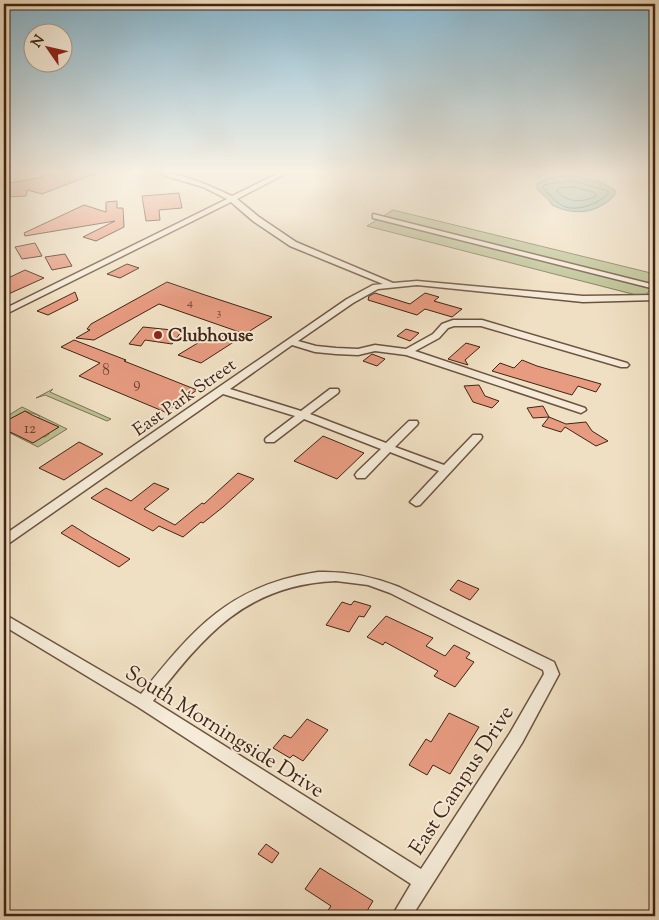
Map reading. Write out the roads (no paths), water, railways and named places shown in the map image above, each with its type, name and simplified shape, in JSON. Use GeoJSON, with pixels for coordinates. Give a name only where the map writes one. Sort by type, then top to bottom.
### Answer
{"type":"FeatureCollection","features":[{"type":"Feature","properties":{"kind":"street"},"geometry":{"type":"LineString","coordinates":[[4,312],[197,215]]}},
{"type":"Feature","properties":{"kind":"street"},"geometry":{"type":"LineString","coordinates":[[252,215],[293,244],[390,284]]}},
{"type":"Feature","properties":{"kind":"street"},"geometry":{"type":"LineString","coordinates":[[376,216],[631,282],[655,286]]}},
{"type":"Feature","properties":{"kind":"street","name":"East Park Street"},"geometry":{"type":"LineString","coordinates":[[4,541],[362,294],[390,284],[430,283],[583,299],[655,298]]}},
{"type":"Feature","properties":{"kind":"street"},"geometry":{"type":"LineString","coordinates":[[407,352],[436,336],[445,326],[454,323],[482,323],[624,365]]}},
{"type":"Feature","properties":{"kind":"street"},"geometry":{"type":"LineString","coordinates":[[291,342],[315,350],[336,352],[358,352],[375,348],[407,352],[581,410]]}},
{"type":"Feature","properties":{"kind":"street"},"geometry":{"type":"LineString","coordinates":[[222,390],[302,415],[446,470]]}},
{"type":"Feature","properties":{"kind":"street"},"geometry":{"type":"LineString","coordinates":[[270,440],[334,391]]}},
{"type":"Feature","properties":{"kind":"street"},"geometry":{"type":"LineString","coordinates":[[360,475],[413,423]]}},
{"type":"Feature","properties":{"kind":"street"},"geometry":{"type":"LineString","coordinates":[[416,502],[477,437]]}},
{"type":"Feature","properties":{"kind":"street","name":"East Campus Drive"},"geometry":{"type":"LineString","coordinates":[[143,703],[186,649],[235,606],[273,587],[324,577],[369,581],[406,596],[549,666],[552,674],[516,738],[401,916]]}},
{"type":"Feature","properties":{"kind":"street","name":"South Morningside Drive"},"geometry":{"type":"LineString","coordinates":[[4,618],[143,703],[422,881]]}},
{"type":"Feature","properties":{"kind":"place","name":"Clubhouse"},"geometry":{"type":"Point","coordinates":[158,335]}}]}
